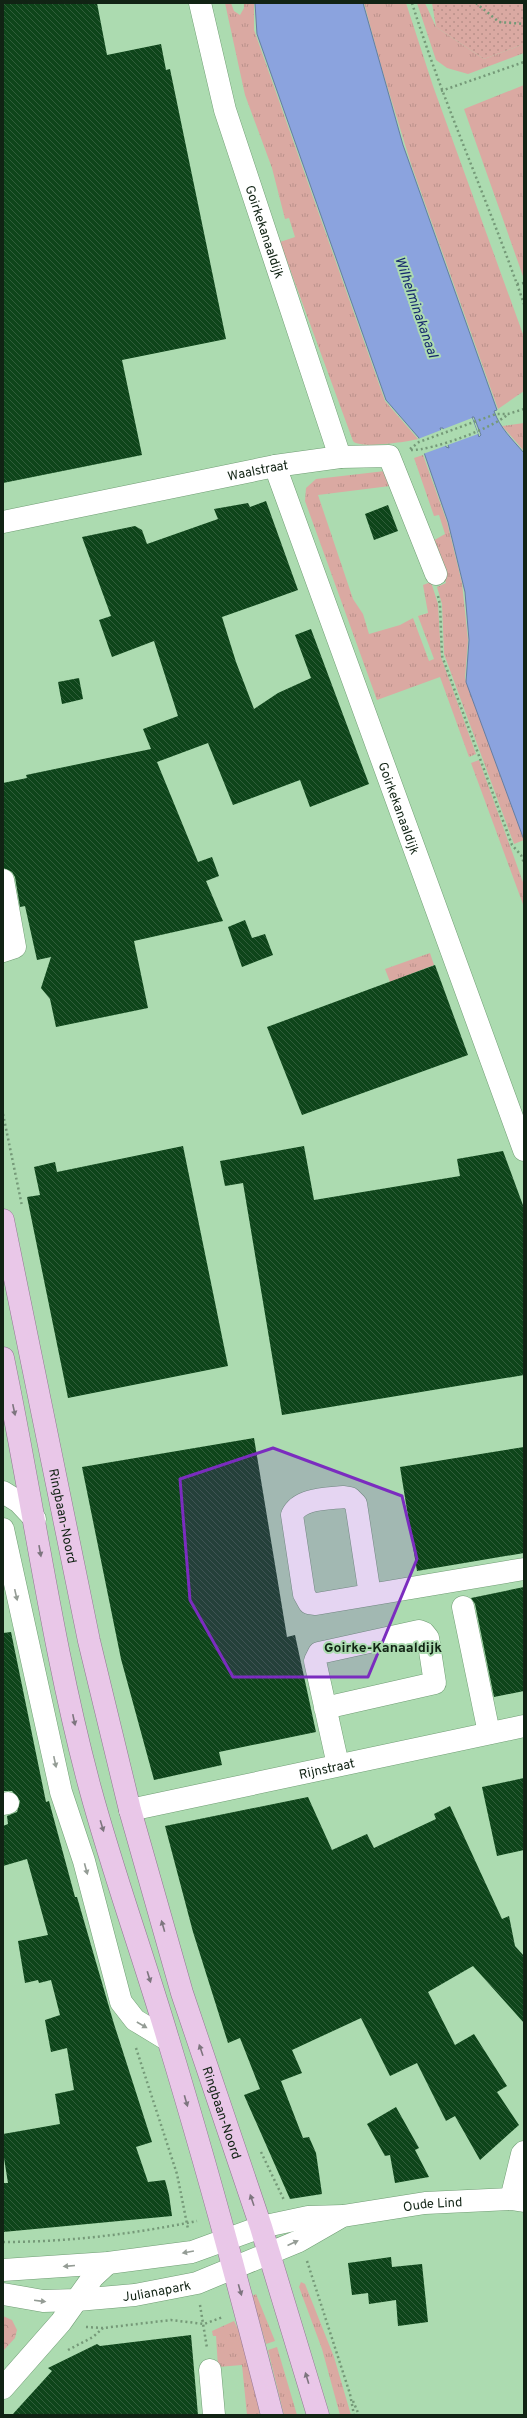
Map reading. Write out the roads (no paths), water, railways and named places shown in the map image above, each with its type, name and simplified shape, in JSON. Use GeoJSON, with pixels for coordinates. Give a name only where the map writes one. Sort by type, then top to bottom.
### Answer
{"type":"FeatureCollection","features":[{"type":"Feature","properties":{"kind":"main road","name":"Ringbaan-Noord"},"geometry":{"type":"LineString","coordinates":[[3,1220],[89,1641],[130,1810],[182,1993],[261,2227],[318,2415]]}},
{"type":"Feature","properties":{"kind":"main road"},"geometry":{"type":"LineString","coordinates":[[3,1358],[35,1519],[56,1640],[90,1788],[168,2040],[234,2269],[272,2415]]}},
{"type":"Feature","properties":{"kind":"main road"},"geometry":{"type":"LineString","coordinates":[[56,1640],[73,1664],[79,1679],[94,1745],[112,1806],[116,1811],[130,1810]]}},
{"type":"Feature","properties":{"kind":"street","name":"Goirkekanaaldijk"},"geometry":{"type":"LineString","coordinates":[[200,3],[225,110],[340,457]]}},
{"type":"Feature","properties":{"kind":"street","name":"Waalstraat"},"geometry":{"type":"LineString","coordinates":[[3,522],[275,466],[340,457],[389,456],[436,574]]}},
{"type":"Feature","properties":{"kind":"street","name":"Goirkekanaaldijk"},"geometry":{"type":"LineString","coordinates":[[275,466],[524,1150]]}},
{"type":"Feature","properties":{"kind":"street"},"geometry":{"type":"LineString","coordinates":[[3,880],[15,947],[3,951]]}},
{"type":"Feature","properties":{"kind":"street"},"geometry":{"type":"LineString","coordinates":[[3,1492],[19,1502],[35,1519]]}},
{"type":"Feature","properties":{"kind":"street"},"geometry":{"type":"LineString","coordinates":[[370,1596],[356,1504],[350,1498],[344,1497],[302,1504],[296,1507],[292,1515],[304,1594],[308,1603],[316,1604],[370,1596],[524,1569]]}},
{"type":"Feature","properties":{"kind":"street"},"geometry":{"type":"LineString","coordinates":[[3,1529],[61,1792],[84,1861],[121,2002],[135,2020],[168,2040]]}},
{"type":"Feature","properties":{"kind":"street"},"geometry":{"type":"LineString","coordinates":[[463,1607],[489,1733]]}},
{"type":"Feature","properties":{"kind":"street"},"geometry":{"type":"LineString","coordinates":[[325,1708],[436,1683],[428,1638],[424,1633],[419,1631],[320,1653],[315,1661],[325,1708],[338,1765]]}},
{"type":"Feature","properties":{"kind":"street","name":"Rijnstraat"},"geometry":{"type":"LineString","coordinates":[[130,1810],[152,1804],[524,1726]]}},
{"type":"Feature","properties":{"kind":"street"},"geometry":{"type":"LineString","coordinates":[[517,2200],[522,2154],[524,2152]]}},
{"type":"Feature","properties":{"kind":"street","name":"Oude Lind"},"geometry":{"type":"LineString","coordinates":[[225,2240],[261,2227],[308,2217],[343,2216],[425,2203],[517,2200]]}},
{"type":"Feature","properties":{"kind":"street","name":"Oude Lind"},"geometry":{"type":"LineString","coordinates":[[234,2269],[299,2240],[343,2216]]}},
{"type":"Feature","properties":{"kind":"street"},"geometry":{"type":"LineString","coordinates":[[3,2270],[108,2263],[192,2252],[225,2240]]}},
{"type":"Feature","properties":{"kind":"street"},"geometry":{"type":"LineString","coordinates":[[3,2388],[61,2322],[93,2278],[108,2263]]}},
{"type":"Feature","properties":{"kind":"street","name":"Julianapark"},"geometry":{"type":"LineString","coordinates":[[3,2294],[42,2302],[134,2295],[197,2284],[234,2269]]}},
{"type":"Feature","properties":{"kind":"street"},"geometry":{"type":"LineString","coordinates":[[210,2370],[214,2415]]}},
{"type":"Feature","properties":{"kind":"water","name":"Wilhelminakanaal"},"geometry":{"type":"Polygon","coordinates":[[[255,3],[363,3],[403,145],[497,410],[494,411],[503,428],[524,453],[524,840],[466,682],[469,640],[465,592],[448,522],[419,438],[386,400],[257,34],[255,3]],[[472,417],[479,437],[481,435],[474,417],[472,417]],[[440,428],[446,447],[449,448],[443,428],[440,428]]]}},
{"type":"Feature","properties":{"kind":"district","name":"Goirke-Kanaaldijk"},"geometry":{"type":"Point","coordinates":[383,1647]}}]}
